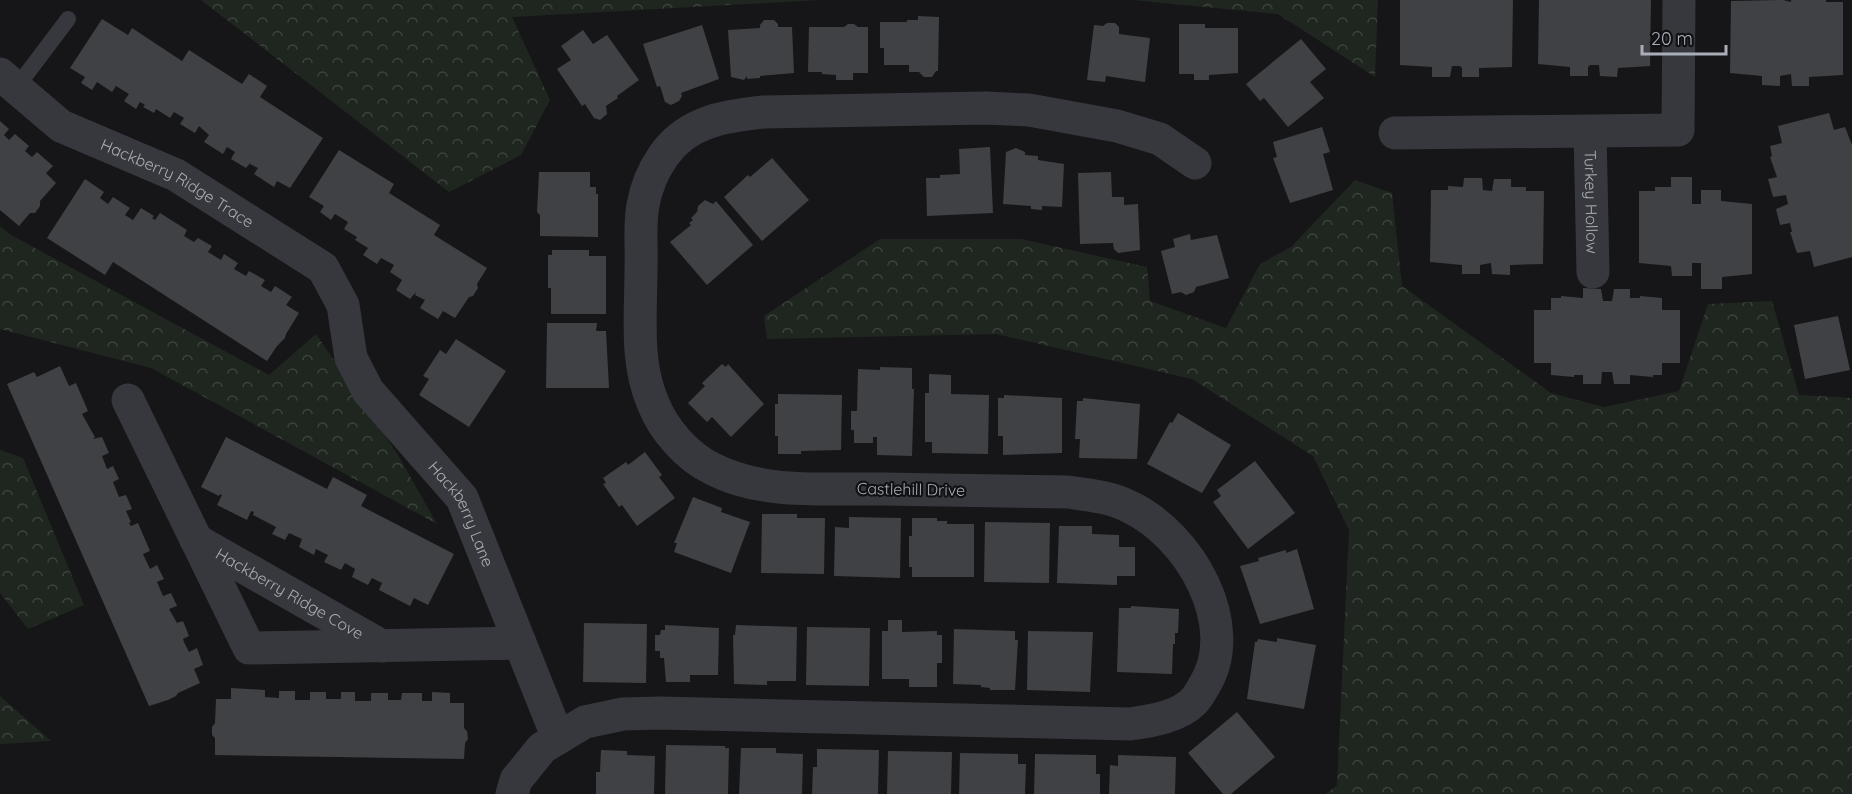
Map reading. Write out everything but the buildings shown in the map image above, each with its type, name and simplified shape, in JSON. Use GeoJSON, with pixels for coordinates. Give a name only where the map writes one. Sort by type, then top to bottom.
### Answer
{"type":"FeatureCollection","features":[{"type":"Feature","properties":{"kind":"street"},"geometry":{"type":"LineString","coordinates":[[1395,133],[1678,130],[1679,0]]}},
{"type":"Feature","properties":{"kind":"street","name":"Hackberry Ridge Trace"},"geometry":{"type":"LineString","coordinates":[[8,81],[61,126],[176,175],[323,268],[343,305]]}},
{"type":"Feature","properties":{"kind":"street","name":"Castlehill Drive"},"geometry":{"type":"LineString","coordinates":[[512,794],[516,780],[542,748],[585,722],[623,714],[1130,724],[1153,721],[1174,714],[1194,702],[1208,680],[1216,660],[1218,636],[1213,610],[1205,589],[1177,544],[1160,527],[1130,507],[1098,496],[1068,492],[793,488],[737,480],[711,469],[687,451],[668,429],[653,404],[645,379],[641,352],[643,206],[651,178],[664,155],[681,137],[702,124],[728,116],[764,112],[986,108],[1029,110],[1118,126],[1160,139],[1195,163]]}},
{"type":"Feature","properties":{"kind":"street","name":"Turkey Hollow"},"geometry":{"type":"LineString","coordinates":[[1590,132],[1593,272]]}},
{"type":"Feature","properties":{"kind":"street","name":"Hackberry Lane"},"geometry":{"type":"LineString","coordinates":[[343,305],[351,358],[368,392],[462,498],[558,738]]}},
{"type":"Feature","properties":{"kind":"street","name":"Hackberry Ridge Cove"},"geometry":{"type":"LineString","coordinates":[[128,400],[249,648],[520,643]]}},
{"type":"Feature","properties":{"kind":"street","name":"Hackberry Ridge Cove"},"geometry":{"type":"LineString","coordinates":[[196,540],[382,646]]}},
{"type":"Feature","properties":{"kind":"lane"},"geometry":{"type":"LineString","coordinates":[[8,81],[68,19]]}},
{"type":"Feature","properties":{"kind":"green space"},"geometry":{"type":"Polygon","coordinates":[[[201,0],[819,0],[512,17],[550,100],[521,155],[449,192],[201,0]]]}},
{"type":"Feature","properties":{"kind":"green space"},"geometry":{"type":"Polygon","coordinates":[[[1133,0],[1378,0],[1375,77],[1278,14],[1133,0]]]}},
{"type":"Feature","properties":{"kind":"green space"},"geometry":{"type":"Polygon","coordinates":[[[1355,180],[1392,193],[1402,286],[1551,393],[1604,407],[1679,391],[1708,304],[1772,301],[1799,395],[1852,398],[1852,794],[1326,794],[1337,785],[1349,530],[1313,456],[1192,379],[996,334],[767,339],[764,316],[880,239],[1021,239],[1147,267],[1150,301],[1226,328],[1260,264],[1291,247],[1355,180]]]}},
{"type":"Feature","properties":{"kind":"green space"},"geometry":{"type":"Polygon","coordinates":[[[0,226],[11,235],[269,375],[316,334],[398,455],[437,524],[151,368],[0,329],[0,226]]]}},
{"type":"Feature","properties":{"kind":"green space"},"geometry":{"type":"Polygon","coordinates":[[[0,450],[23,458],[84,605],[28,629],[0,593],[0,450]]]}},
{"type":"Feature","properties":{"kind":"green space"},"geometry":{"type":"Polygon","coordinates":[[[0,696],[51,741],[0,744],[0,696]]]}}]}
